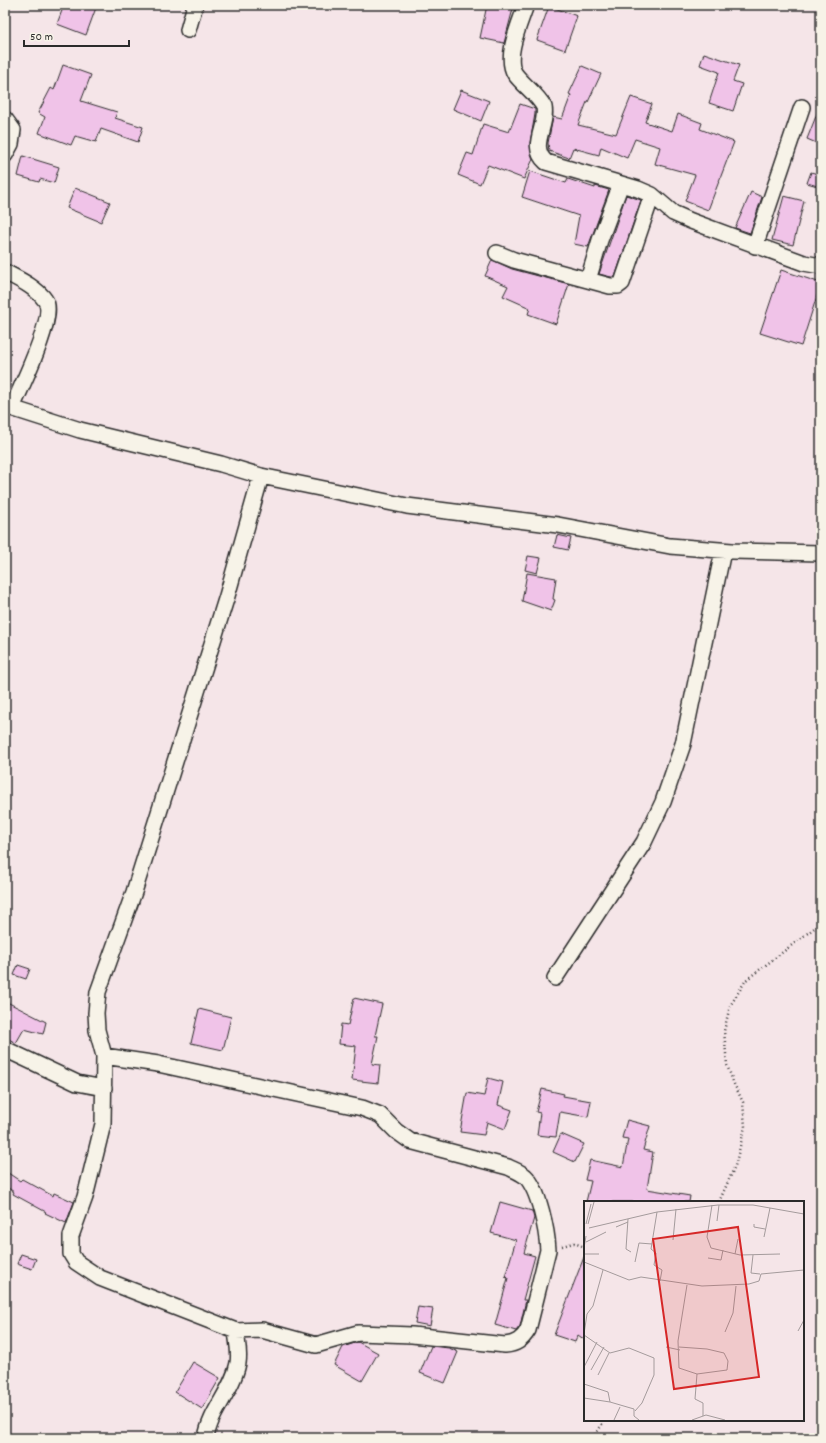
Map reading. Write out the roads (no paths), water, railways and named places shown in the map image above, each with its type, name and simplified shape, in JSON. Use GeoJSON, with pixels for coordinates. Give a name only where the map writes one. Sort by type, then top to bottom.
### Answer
{"type":"FeatureCollection","features":[{"type":"Feature","properties":{"kind":"street"},"geometry":{"type":"LineString","coordinates":[[188,30],[195,5]]}},
{"type":"Feature","properties":{"kind":"street"},"geometry":{"type":"LineString","coordinates":[[526,5],[511,54],[510,64],[515,74],[544,107],[546,114],[537,146],[538,154],[546,162],[621,184],[652,195],[673,213],[756,246],[804,263],[821,266]]}},
{"type":"Feature","properties":{"kind":"street"},"geometry":{"type":"LineString","coordinates":[[756,246],[802,106]]}},
{"type":"Feature","properties":{"kind":"street"},"geometry":{"type":"LineString","coordinates":[[5,119],[13,130],[11,144],[5,155]]}},
{"type":"Feature","properties":{"kind":"street"},"geometry":{"type":"LineString","coordinates":[[588,280],[600,240],[621,184]]}},
{"type":"Feature","properties":{"kind":"street"},"geometry":{"type":"LineString","coordinates":[[497,253],[514,260],[610,286],[618,286],[622,283],[652,195]]}},
{"type":"Feature","properties":{"kind":"street"},"geometry":{"type":"LineString","coordinates":[[5,272],[26,284],[45,299],[48,306],[46,326],[9,407],[80,430],[221,464],[260,476],[407,506],[558,525],[670,546],[723,551],[821,553]]}},
{"type":"Feature","properties":{"kind":"street"},"geometry":{"type":"LineString","coordinates":[[104,1056],[158,1064],[362,1108],[380,1115],[396,1131],[410,1141],[508,1167],[525,1176],[534,1190],[548,1239],[548,1250],[528,1330],[524,1337],[513,1344],[505,1346],[412,1335],[358,1333],[316,1345],[262,1330],[236,1331],[100,1278],[76,1262],[71,1254],[71,1236],[85,1197],[103,1124],[104,1056],[97,1030],[96,1014],[98,992],[141,869],[227,596],[260,476]]}},
{"type":"Feature","properties":{"kind":"street"},"geometry":{"type":"LineString","coordinates":[[555,978],[644,842],[663,802],[683,744],[723,551]]}},
{"type":"Feature","properties":{"kind":"street"},"geometry":{"type":"LineString","coordinates":[[5,1049],[77,1083],[104,1088]]}},
{"type":"Feature","properties":{"kind":"street"},"geometry":{"type":"LineString","coordinates":[[206,1438],[210,1425],[234,1376],[239,1353],[236,1331]]}}]}
